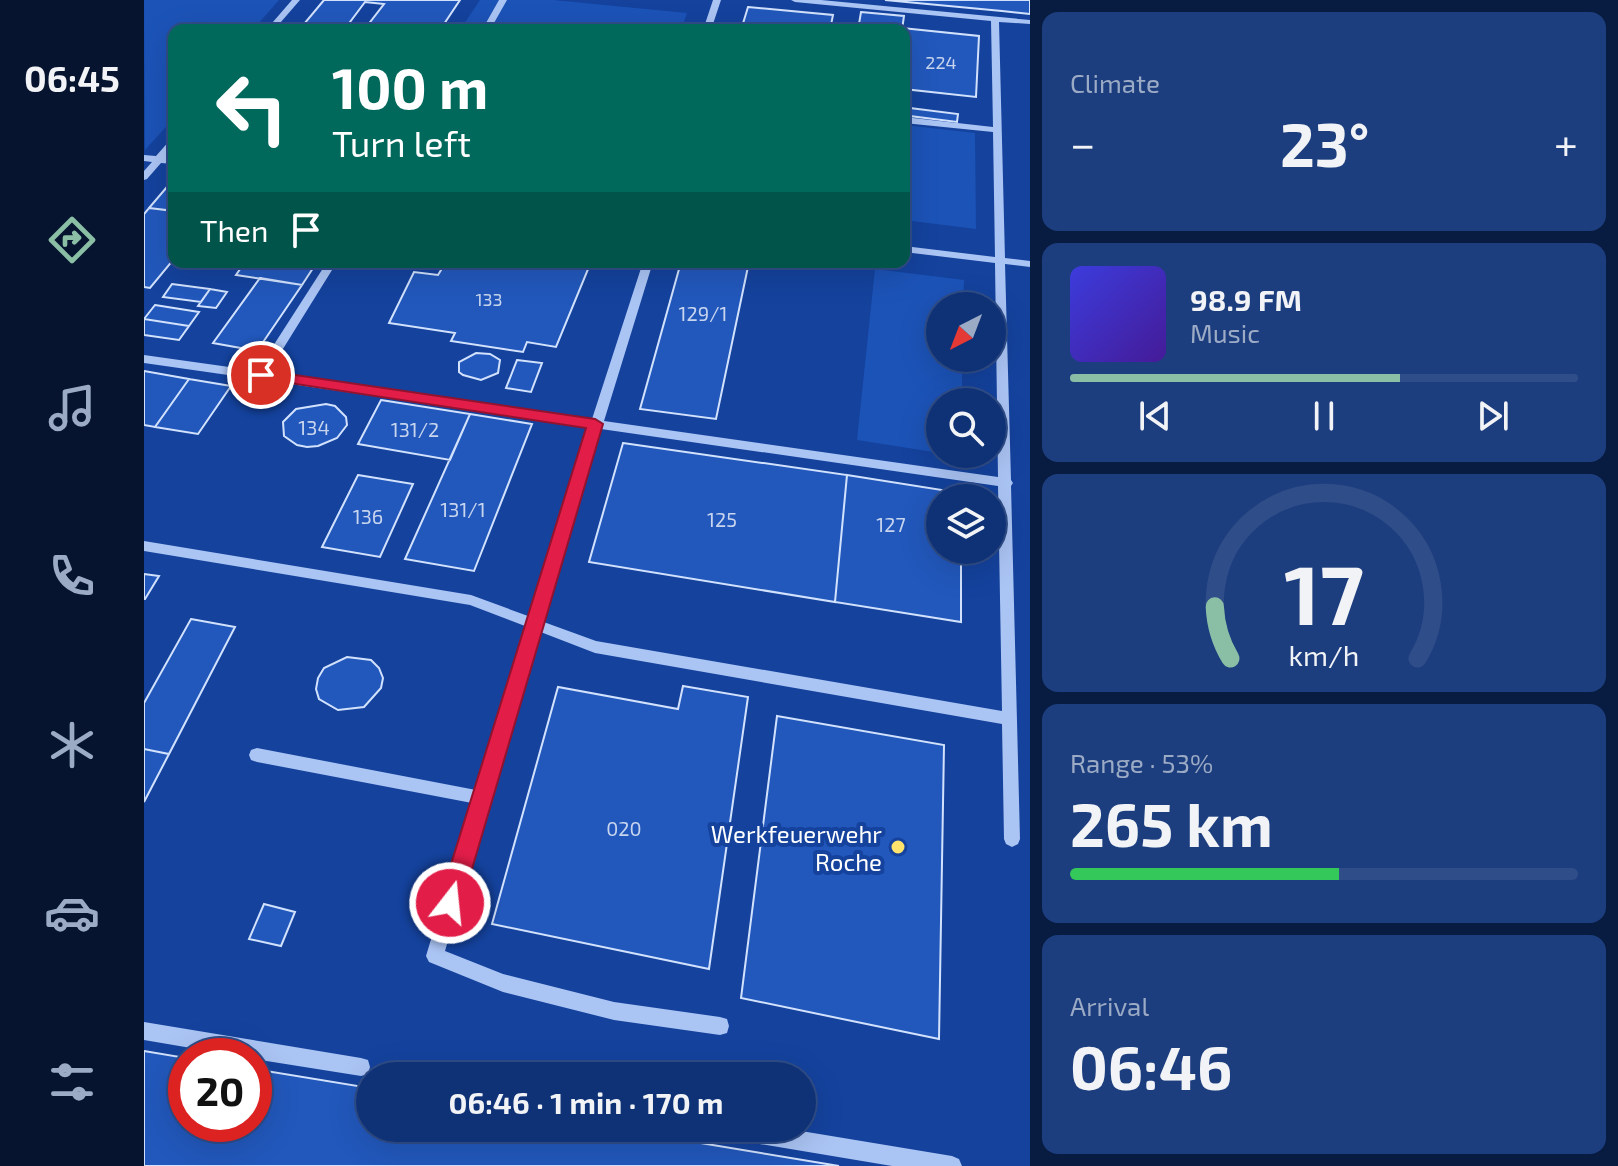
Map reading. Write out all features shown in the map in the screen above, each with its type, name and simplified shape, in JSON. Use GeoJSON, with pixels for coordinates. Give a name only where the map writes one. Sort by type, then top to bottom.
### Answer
{"type":"FeatureCollection","features":[{"type":"Feature","properties":{"kind":"street"},"geometry":{"type":"LineString","coordinates":[[275,24],[296,0]]}},
{"type":"Feature","properties":{"kind":"street"},"geometry":{"type":"LineString","coordinates":[[489,24],[503,0]]}},
{"type":"Feature","properties":{"kind":"street"},"geometry":{"type":"LineString","coordinates":[[709,24],[717,0]]}},
{"type":"Feature","properties":{"kind":"street"},"geometry":{"type":"LineString","coordinates":[[795,0],[847,2],[1030,22]]}},
{"type":"Feature","properties":{"kind":"street"},"geometry":{"type":"LineString","coordinates":[[995,19],[1012,839]]}},
{"type":"Feature","properties":{"kind":"street"},"geometry":{"type":"LineString","coordinates":[[910,121],[998,130]]}},
{"type":"Feature","properties":{"kind":"street"},"geometry":{"type":"LineString","coordinates":[[144,177],[168,148]]}},
{"type":"Feature","properties":{"kind":"street"},"geometry":{"type":"LineString","coordinates":[[144,158],[168,160]]}},
{"type":"Feature","properties":{"kind":"street"},"geometry":{"type":"LineString","coordinates":[[910,250],[1030,264]]}},
{"type":"Feature","properties":{"kind":"street"},"geometry":{"type":"LineString","coordinates":[[261,375],[328,268]]}},
{"type":"Feature","properties":{"kind":"street"},"geometry":{"type":"LineString","coordinates":[[646,268],[533,624],[435,956],[503,983],[614,1011],[720,1026]]}},
{"type":"Feature","properties":{"kind":"street"},"geometry":{"type":"LineString","coordinates":[[144,359],[1007,483]]}},
{"type":"Feature","properties":{"kind":"street"},"geometry":{"type":"LineString","coordinates":[[144,546],[471,600],[595,647],[1010,719]]}},
{"type":"Feature","properties":{"kind":"street"},"geometry":{"type":"LineString","coordinates":[[257,755],[481,798]]}},
{"type":"Feature","properties":{"kind":"street"},"geometry":{"type":"LineString","coordinates":[[144,1031],[356,1066]]}},
{"type":"Feature","properties":{"kind":"street"},"geometry":{"type":"LineString","coordinates":[[808,1142],[952,1166]]}},
{"type":"Feature","properties":{"kind":"shaded area"},"geometry":{"type":"Polygon","coordinates":[[[144,0],[279,0],[258,24],[168,24],[168,125],[145,150],[144,0]]]}},
{"type":"Feature","properties":{"kind":"shaded area"},"geometry":{"type":"Polygon","coordinates":[[[480,0],[553,0],[687,13],[683,24],[464,24],[480,0]]]}},
{"type":"Feature","properties":{"kind":"shaded area"},"geometry":{"type":"Polygon","coordinates":[[[910,126],[975,133],[976,229],[910,221],[910,126]]]}},
{"type":"Feature","properties":{"kind":"shaded area"},"geometry":{"type":"Polygon","coordinates":[[[875,269],[964,280],[964,292],[926,292],[926,372],[962,372],[962,388],[926,388],[926,451],[857,440],[875,269]]]}},
{"type":"Feature","properties":{"kind":"building"},"geometry":{"type":"Polygon","coordinates":[[[324,0],[460,0],[444,24],[369,24],[384,4],[365,2],[348,24],[304,24],[324,0]]]}},
{"type":"Feature","properties":{"kind":"building"},"geometry":{"type":"Polygon","coordinates":[[[885,0],[1030,0],[1030,14],[1002,11],[885,0]]]}},
{"type":"Feature","properties":{"kind":"building"},"geometry":{"type":"Polygon","coordinates":[[[748,7],[833,15],[831,24],[743,24],[748,7]]]}},
{"type":"Feature","properties":{"kind":"building"},"geometry":{"type":"Polygon","coordinates":[[[861,12],[904,16],[903,24],[859,24],[861,12]]]}},
{"type":"Feature","properties":{"kind":"building"},"geometry":{"type":"Polygon","coordinates":[[[910,29],[979,36],[976,97],[910,90],[910,29]]]}},
{"type":"Feature","properties":{"kind":"building"},"geometry":{"type":"Polygon","coordinates":[[[910,108],[958,114],[957,122],[910,116],[910,108]]]}},
{"type":"Feature","properties":{"kind":"building"},"geometry":{"type":"Polygon","coordinates":[[[168,186],[168,210],[149,208],[168,186]]]}},
{"type":"Feature","properties":{"kind":"building"},"geometry":{"type":"Polygon","coordinates":[[[149,208],[168,210],[168,266],[150,288],[144,287],[144,214],[149,208]]]}},
{"type":"Feature","properties":{"kind":"building"},"geometry":{"type":"Polygon","coordinates":[[[241,268],[313,268],[302,285],[236,275],[241,268]]]}},
{"type":"Feature","properties":{"kind":"building"},"geometry":{"type":"Polygon","coordinates":[[[442,268],[589,268],[556,347],[527,342],[523,352],[451,341],[455,333],[389,323],[414,272],[438,275],[442,268]]]}},
{"type":"Feature","properties":{"kind":"building"},"geometry":{"type":"Polygon","coordinates":[[[679,268],[748,268],[716,419],[640,409],[679,268]]]}},
{"type":"Feature","properties":{"kind":"building"},"geometry":{"type":"Polygon","coordinates":[[[260,278],[302,285],[257,351],[213,343],[260,278]]]}},
{"type":"Feature","properties":{"kind":"building"},"geometry":{"type":"Polygon","coordinates":[[[172,284],[210,289],[201,302],[163,297],[172,284]]]}},
{"type":"Feature","properties":{"kind":"building"},"geometry":{"type":"Polygon","coordinates":[[[210,289],[227,292],[216,308],[198,306],[210,289]]]}},
{"type":"Feature","properties":{"kind":"building"},"geometry":{"type":"Polygon","coordinates":[[[155,305],[199,312],[189,326],[144,319],[155,305]]]}},
{"type":"Feature","properties":{"kind":"building"},"geometry":{"type":"Polygon","coordinates":[[[144,319],[189,326],[179,340],[144,335],[144,319]]]}},
{"type":"Feature","properties":{"kind":"building"},"geometry":{"type":"Polygon","coordinates":[[[476,353],[490,354],[500,360],[498,373],[481,380],[459,372],[459,362],[476,353]]]}},
{"type":"Feature","properties":{"kind":"building"},"geometry":{"type":"Polygon","coordinates":[[[517,360],[542,363],[531,392],[506,388],[517,360]]]}},
{"type":"Feature","properties":{"kind":"building"},"geometry":{"type":"Polygon","coordinates":[[[144,371],[189,379],[155,427],[144,425],[144,371]]]}},
{"type":"Feature","properties":{"kind":"building"},"geometry":{"type":"Polygon","coordinates":[[[189,379],[231,386],[198,434],[155,427],[189,379]]]}},
{"type":"Feature","properties":{"kind":"building"},"geometry":{"type":"Polygon","coordinates":[[[381,400],[470,414],[450,460],[358,444],[381,400]]]}},
{"type":"Feature","properties":{"kind":"building"},"geometry":{"type":"Polygon","coordinates":[[[326,404],[335,406],[346,417],[347,425],[337,438],[307,447],[297,445],[284,436],[283,422],[296,409],[326,404]]]}},
{"type":"Feature","properties":{"kind":"building"},"geometry":{"type":"Polygon","coordinates":[[[470,414],[532,424],[474,571],[405,559],[470,414]]]}},
{"type":"Feature","properties":{"kind":"building"},"geometry":{"type":"Polygon","coordinates":[[[623,443],[847,475],[835,602],[589,562],[623,443]]]}},
{"type":"Feature","properties":{"kind":"building"},"geometry":{"type":"Polygon","coordinates":[[[358,475],[413,484],[380,557],[322,547],[358,475]]]}},
{"type":"Feature","properties":{"kind":"building"},"geometry":{"type":"Polygon","coordinates":[[[847,475],[926,487],[926,564],[961,564],[961,622],[835,602],[847,475]]]}},
{"type":"Feature","properties":{"kind":"building"},"geometry":{"type":"Polygon","coordinates":[[[144,574],[159,576],[145,599],[144,599],[144,574]]]}},
{"type":"Feature","properties":{"kind":"building"},"geometry":{"type":"Polygon","coordinates":[[[191,619],[235,627],[169,754],[144,749],[144,703],[191,619]]]}},
{"type":"Feature","properties":{"kind":"building"},"geometry":{"type":"Polygon","coordinates":[[[347,657],[371,660],[383,678],[381,688],[364,707],[338,710],[319,699],[316,689],[324,668],[347,657]]]}},
{"type":"Feature","properties":{"kind":"building"},"geometry":{"type":"Polygon","coordinates":[[[683,686],[748,697],[709,969],[492,924],[558,687],[678,709],[683,686]]]}},
{"type":"Feature","properties":{"kind":"building"},"geometry":{"type":"Polygon","coordinates":[[[777,716],[944,745],[939,1039],[741,998],[777,716]]]}},
{"type":"Feature","properties":{"kind":"building"},"geometry":{"type":"Polygon","coordinates":[[[144,749],[169,754],[144,802],[144,749]]]}},
{"type":"Feature","properties":{"kind":"building"},"geometry":{"type":"Polygon","coordinates":[[[264,904],[295,912],[281,946],[249,939],[264,904]]]}},
{"type":"Feature","properties":{"kind":"building"},"geometry":{"type":"Polygon","coordinates":[[[144,1051],[168,1055],[168,1142],[272,1142],[272,1072],[356,1086],[356,1142],[694,1142],[839,1166],[144,1166],[144,1051]]]}},
{"type":"Feature","properties":{"kind":"place","name":"Werkfeuerwehr Roche"},"geometry":{"type":"Point","coordinates":[898,847]}},
{"type":"Feature","properties":{"kind":"route"},"geometry":{"type":"LineString","coordinates":[[261,375],[595,424],[450,903]]}}]}
